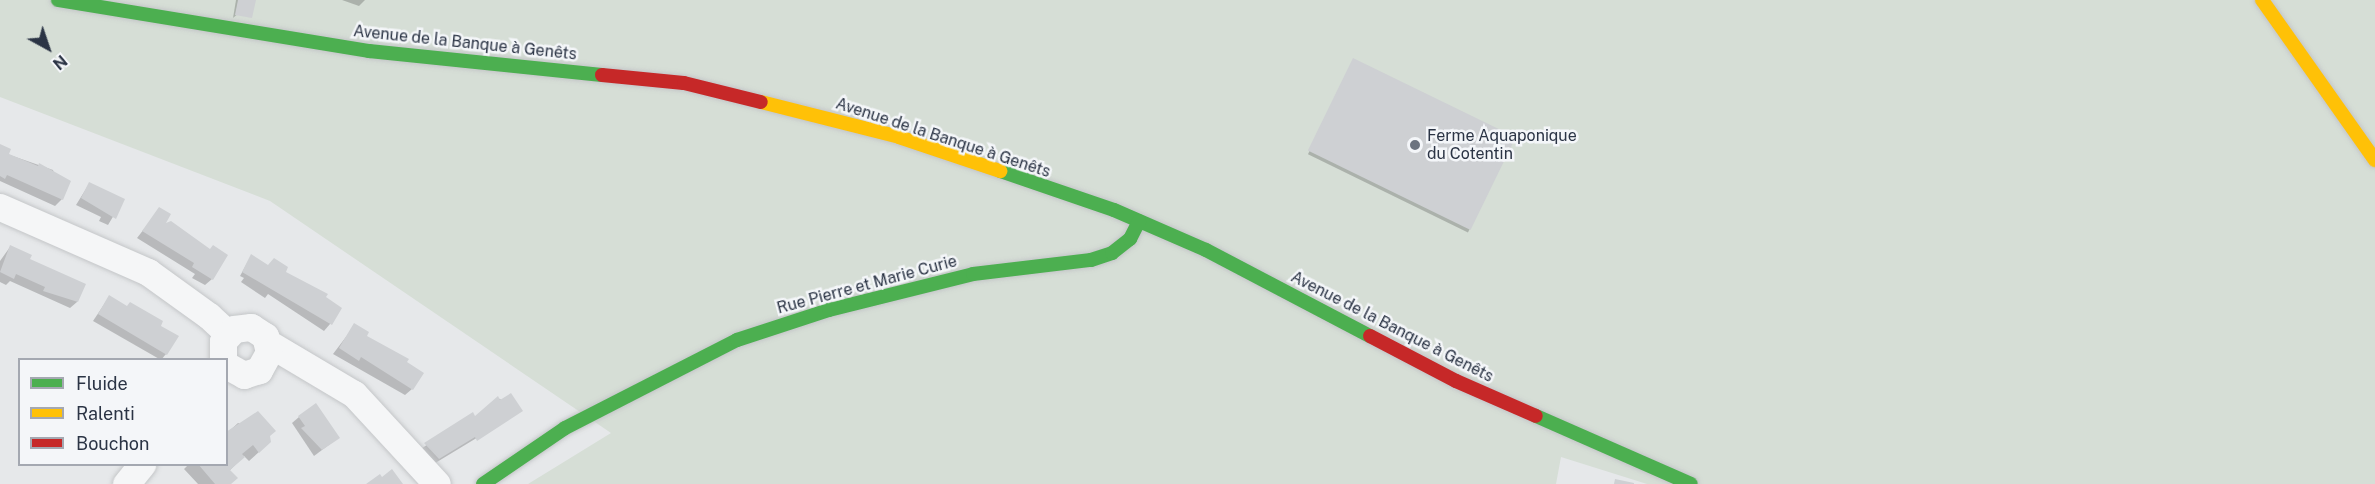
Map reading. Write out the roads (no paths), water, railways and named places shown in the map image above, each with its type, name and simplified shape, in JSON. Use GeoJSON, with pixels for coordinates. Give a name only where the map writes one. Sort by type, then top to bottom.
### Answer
{"type":"FeatureCollection","features":[{"type":"Feature","properties":{"kind":"street","name":"Avenue de la Banque à Genêts"},"geometry":{"type":"LineString","coordinates":[[58,0],[369,51],[684,83],[899,137],[1139,221],[1206,250],[1456,381],[1691,484]]}},
{"type":"Feature","properties":{"kind":"street"},"geometry":{"type":"LineString","coordinates":[[2262,0],[2375,160]]}},
{"type":"Feature","properties":{"kind":"street"},"geometry":{"type":"LineString","coordinates":[[0,207],[148,272],[200,309],[226,347],[251,327],[268,343],[354,394],[437,484]]}},
{"type":"Feature","properties":{"kind":"street","name":"Rue Pierre et Marie Curie"},"geometry":{"type":"LineString","coordinates":[[483,484],[565,428],[737,340],[829,309],[973,274],[1090,261],[1112,253],[1130,239],[1139,221]]}},
{"type":"Feature","properties":{"kind":"street"},"geometry":{"type":"LineString","coordinates":[[228,366],[244,375],[259,370],[268,359],[268,343]]}},
{"type":"Feature","properties":{"kind":"street"},"geometry":{"type":"LineString","coordinates":[[126,484],[141,466]]}},
{"type":"Feature","properties":{"kind":"place","name":"Ferme Aquaponique du Cotentin"},"geometry":{"type":"Point","coordinates":[1415,145]}}]}
